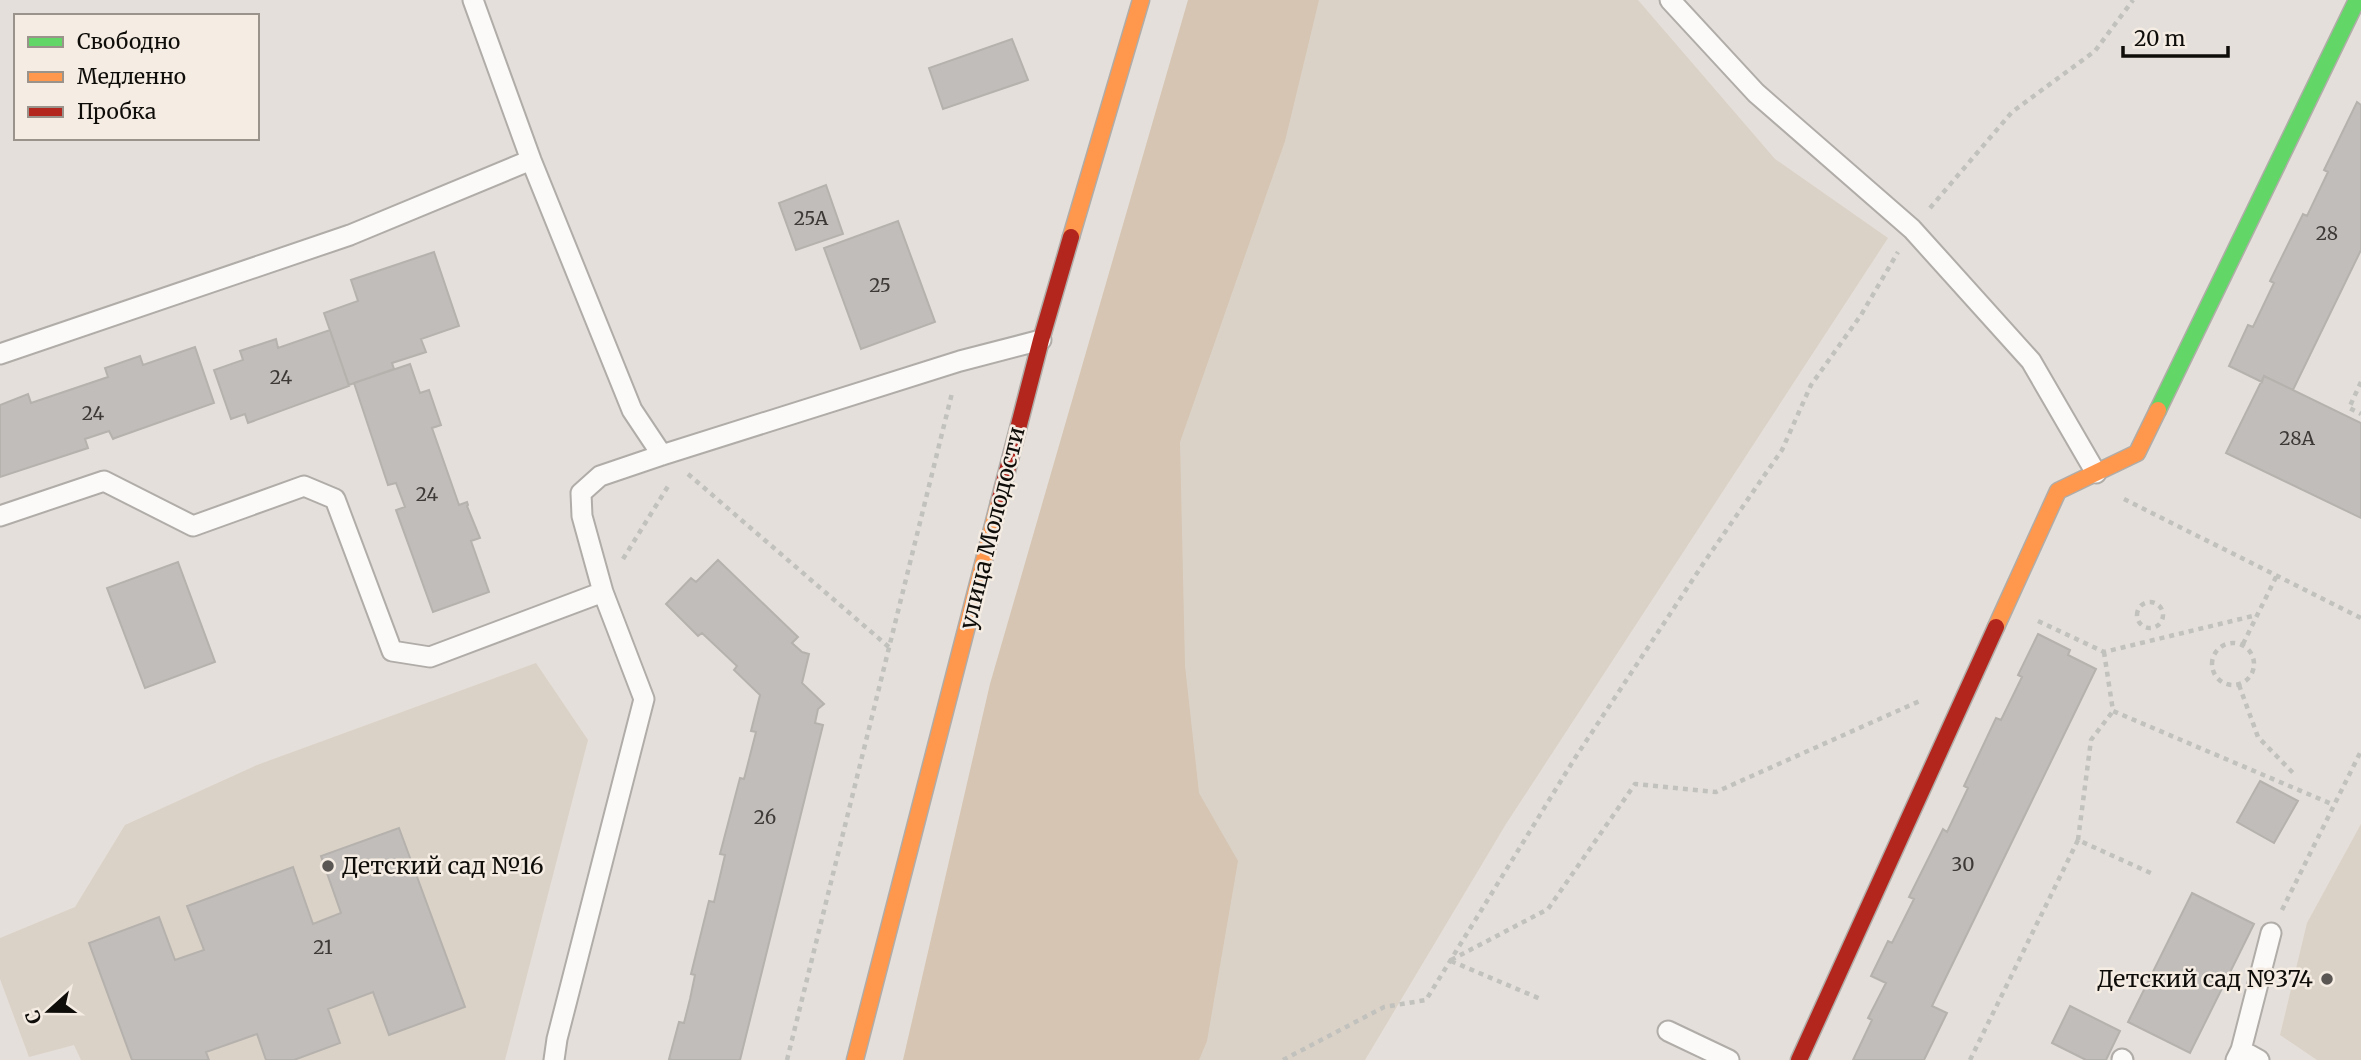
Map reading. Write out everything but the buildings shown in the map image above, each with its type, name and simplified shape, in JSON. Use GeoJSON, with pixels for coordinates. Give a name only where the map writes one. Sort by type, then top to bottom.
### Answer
{"type":"FeatureCollection","features":[{"type":"Feature","properties":{"kind":"street","name":"улица Молодости"},"geometry":{"type":"LineString","coordinates":[[855,1060],[1041,340],[1140,0]]}},
{"type":"Feature","properties":{"kind":"street"},"geometry":{"type":"LineString","coordinates":[[1799,1060],[2058,491],[2137,453],[2357,0]]}},
{"type":"Feature","properties":{"kind":"lane"},"geometry":{"type":"LineString","coordinates":[[473,0],[531,160],[632,410],[662,455]]}},
{"type":"Feature","properties":{"kind":"lane"},"geometry":{"type":"LineString","coordinates":[[1670,0],[1756,93],[1912,229],[2031,361],[2096,473]]}},
{"type":"Feature","properties":{"kind":"lane"},"geometry":{"type":"LineString","coordinates":[[0,354],[350,235],[531,160]]}},
{"type":"Feature","properties":{"kind":"lane"},"geometry":{"type":"LineString","coordinates":[[554,1060],[557,1039],[644,699],[603,592],[582,516],[581,493],[600,476],[662,455],[960,361],[1041,340]]}},
{"type":"Feature","properties":{"kind":"lane"},"geometry":{"type":"LineString","coordinates":[[0,516],[103,481],[192,526],[304,486],[335,499],[391,651],[430,657],[603,592]]}},
{"type":"Feature","properties":{"kind":"lane"},"geometry":{"type":"LineString","coordinates":[[2259,1060],[2239,1055],[2271,933]]}},
{"type":"Feature","properties":{"kind":"lane"},"geometry":{"type":"LineString","coordinates":[[1668,1031],[1729,1060]]}},
{"type":"Feature","properties":{"kind":"path"},"geometry":{"type":"LineString","coordinates":[[1283,1060],[1384,1007],[1426,1000],[1583,747],[1705,561],[1782,450],[1811,385],[1861,314],[1912,229],[2012,112],[2095,51],[2133,0]]}},
{"type":"Feature","properties":{"kind":"path"},"geometry":{"type":"LineString","coordinates":[[787,1060],[960,361]]}},
{"type":"Feature","properties":{"kind":"path"},"geometry":{"type":"LineString","coordinates":[[2361,382],[2349,408],[2361,414]]}},
{"type":"Feature","properties":{"kind":"path"},"geometry":{"type":"LineString","coordinates":[[662,455],[890,648]]}},
{"type":"Feature","properties":{"kind":"path"},"geometry":{"type":"LineString","coordinates":[[603,592],[679,467]]}},
{"type":"Feature","properties":{"kind":"path"},"geometry":{"type":"LineString","coordinates":[[2096,473],[2119,497],[2361,618]]}},
{"type":"Feature","properties":{"kind":"path"},"geometry":{"type":"LineString","coordinates":[[2243,644],[2277,575]]}},
{"type":"Feature","properties":{"kind":"path"},"geometry":{"type":"LineString","coordinates":[[2152,601],[2162,610],[2163,619],[2155,627],[2148,628],[2138,621],[2136,612],[2144,603],[2152,601]]}},
{"type":"Feature","properties":{"kind":"path"},"geometry":{"type":"LineString","coordinates":[[2005,606],[2104,652],[2257,615]]}},
{"type":"Feature","properties":{"kind":"path"},"geometry":{"type":"LineString","coordinates":[[2155,627],[2159,638]]}},
{"type":"Feature","properties":{"kind":"path"},"geometry":{"type":"LineString","coordinates":[[2235,642],[2243,644],[2253,654],[2255,668],[2248,680],[2239,685],[2221,682],[2212,663],[2217,650],[2235,642]]}},
{"type":"Feature","properties":{"kind":"path"},"geometry":{"type":"LineString","coordinates":[[1970,1060],[2078,840],[2091,740],[2113,711],[2104,652]]}},
{"type":"Feature","properties":{"kind":"path"},"geometry":{"type":"LineString","coordinates":[[2239,685],[2258,737],[2296,776]]}},
{"type":"Feature","properties":{"kind":"path"},"geometry":{"type":"LineString","coordinates":[[1451,960],[1548,909],[1635,784],[1716,792],[1924,699]]}},
{"type":"Feature","properties":{"kind":"path"},"geometry":{"type":"LineString","coordinates":[[2113,711],[2334,805]]}},
{"type":"Feature","properties":{"kind":"path"},"geometry":{"type":"LineString","coordinates":[[2271,933],[2361,751]]}},
{"type":"Feature","properties":{"kind":"path"},"geometry":{"type":"LineString","coordinates":[[2078,840],[2155,875]]}},
{"type":"Feature","properties":{"kind":"path"},"geometry":{"type":"LineString","coordinates":[[1451,960],[1543,1000]]}},
{"type":"Feature","properties":{"kind":"shaded area"},"geometry":{"type":"Polygon","coordinates":[[[1188,0],[1319,0],[1285,141],[1180,442],[1185,666],[1199,793],[1238,861],[1207,1041],[1199,1060],[903,1060],[990,684],[1188,0]]]}},
{"type":"Feature","properties":{"kind":"shaded area"},"geometry":{"type":"Polygon","coordinates":[[[1309,0],[1638,0],[1775,159],[1888,238],[1506,824],[1365,1060],[1175,1060],[1184,785],[1171,469],[1309,0]]]}},
{"type":"Feature","properties":{"kind":"shaded area","name":"Детский сад №16"},"geometry":{"type":"Polygon","coordinates":[[[536,663],[588,740],[505,1060],[81,1060],[74,1045],[29,1057],[0,979],[0,938],[75,907],[125,825],[257,765],[536,663]]]}},
{"type":"Feature","properties":{"kind":"shaded area","name":"Детский сад №374"},"geometry":{"type":"Polygon","coordinates":[[[2361,824],[2361,1060],[2317,1060],[2280,1035],[2307,923],[2361,824]]]}},
{"type":"Feature","properties":{"kind":"traffic: fast"},"geometry":{"type":"LineString","coordinates":[[2158,410],[2357,0]]}},
{"type":"Feature","properties":{"kind":"traffic: slow"},"geometry":{"type":"LineString","coordinates":[[1071,237],[1141,0]]}},
{"type":"Feature","properties":{"kind":"traffic: slow"},"geometry":{"type":"LineString","coordinates":[[1996,627],[2058,491],[2137,453],[2158,410]]}},
{"type":"Feature","properties":{"kind":"traffic: slow"},"geometry":{"type":"LineString","coordinates":[[855,1060],[999,502]]}},
{"type":"Feature","properties":{"kind":"traffic: jam"},"geometry":{"type":"LineString","coordinates":[[999,502],[1071,237]]}},
{"type":"Feature","properties":{"kind":"traffic: jam"},"geometry":{"type":"LineString","coordinates":[[1799,1060],[1996,627]]}},
{"type":"Feature","properties":{"kind":"place","name":"Детский сад №16"},"geometry":{"type":"Point","coordinates":[328,866]}},
{"type":"Feature","properties":{"kind":"place","name":"Детский сад №374"},"geometry":{"type":"Point","coordinates":[2327,979]}}]}
